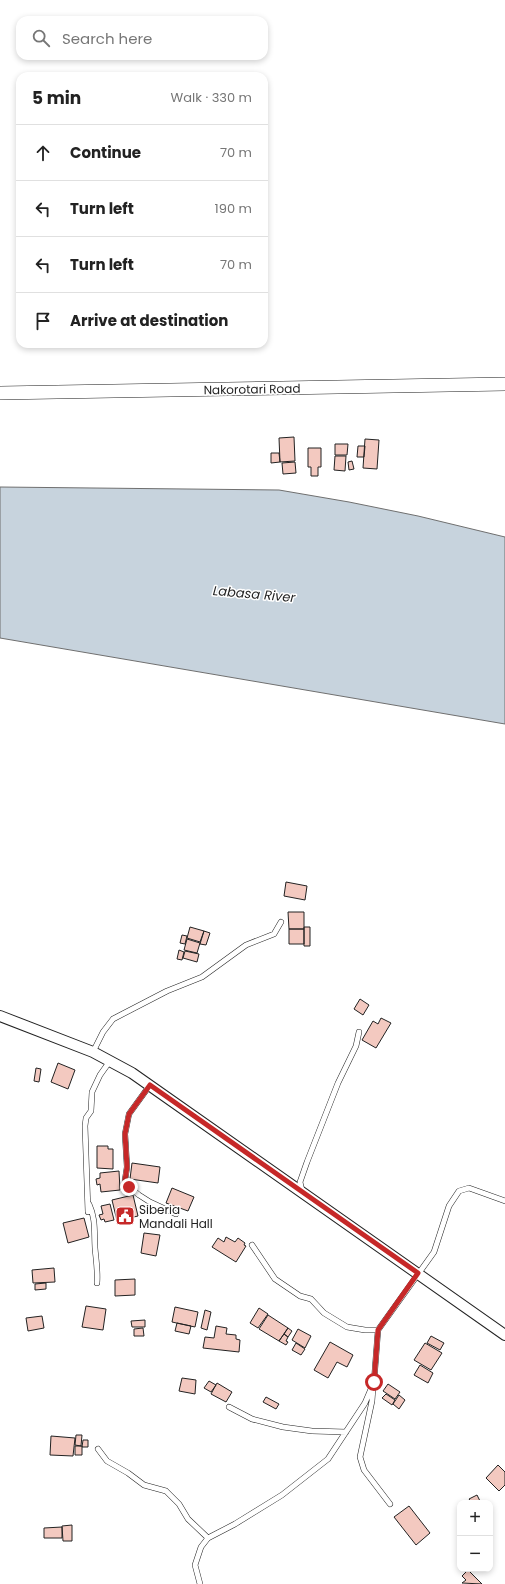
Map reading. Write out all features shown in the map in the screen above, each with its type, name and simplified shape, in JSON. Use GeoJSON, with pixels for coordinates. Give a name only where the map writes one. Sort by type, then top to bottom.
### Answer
{"type":"FeatureCollection","features":[{"type":"Feature","properties":{"kind":"street","name":"Nakorotari Road"},"geometry":{"type":"LineString","coordinates":[[0,393],[505,384]]}},
{"type":"Feature","properties":{"kind":"street"},"geometry":{"type":"LineString","coordinates":[[0,1016],[93,1052],[150,1085],[505,1335]]}},
{"type":"Feature","properties":{"kind":"lane"},"geometry":{"type":"LineString","coordinates":[[93,1052],[103,1032],[113,1019],[167,990],[202,978],[246,945],[274,934],[282,922]]}},
{"type":"Feature","properties":{"kind":"lane"},"geometry":{"type":"LineString","coordinates":[[302,1192],[300,1182],[307,1162],[338,1083],[356,1046],[359,1032]]}},
{"type":"Feature","properties":{"kind":"lane"},"geometry":{"type":"LineString","coordinates":[[88,1212],[86,1118],[91,1111],[92,1092],[100,1075],[110,1061]]}},
{"type":"Feature","properties":{"kind":"lane"},"geometry":{"type":"LineString","coordinates":[[150,1085],[129,1114],[125,1134],[127,1167],[125,1180],[129,1187],[139,1195],[150,1202],[176,1214]]}},
{"type":"Feature","properties":{"kind":"lane"},"geometry":{"type":"LineString","coordinates":[[390,1504],[364,1470],[360,1457],[372,1402],[378,1330],[434,1252],[449,1206],[459,1191],[469,1188],[505,1201]]}},
{"type":"Feature","properties":{"kind":"lane"},"geometry":{"type":"LineString","coordinates":[[89,1203],[94,1214],[95,1249],[98,1266],[97,1283]]}},
{"type":"Feature","properties":{"kind":"lane"},"geometry":{"type":"LineString","coordinates":[[252,1245],[275,1279],[300,1296],[312,1299],[324,1312],[347,1327],[365,1330],[378,1330]]}},
{"type":"Feature","properties":{"kind":"lane"},"geometry":{"type":"LineString","coordinates":[[200,1584],[195,1565],[201,1547],[208,1538],[235,1524],[282,1495],[328,1459],[365,1403],[374,1382]]}},
{"type":"Feature","properties":{"kind":"lane"},"geometry":{"type":"LineString","coordinates":[[230,1408],[252,1419],[283,1427],[312,1431],[346,1432]]}},
{"type":"Feature","properties":{"kind":"lane"},"geometry":{"type":"LineString","coordinates":[[98,1449],[107,1461],[128,1473],[144,1485],[166,1491],[179,1504],[188,1519],[208,1538]]}},
{"type":"Feature","properties":{"kind":"water","name":"Labasa River"},"geometry":{"type":"Polygon","coordinates":[[[0,487],[279,490],[418,516],[505,537],[505,724],[0,638],[0,487]]]}},
{"type":"Feature","properties":{"kind":"building"},"geometry":{"type":"Polygon","coordinates":[[[294,437],[295,461],[280,462],[279,438],[294,437]]]}},
{"type":"Feature","properties":{"kind":"building"},"geometry":{"type":"Polygon","coordinates":[[[365,439],[379,440],[377,469],[363,468],[365,439]]]}},
{"type":"Feature","properties":{"kind":"building"},"geometry":{"type":"Polygon","coordinates":[[[335,444],[348,444],[347,455],[335,455],[335,444]]]}},
{"type":"Feature","properties":{"kind":"building"},"geometry":{"type":"Polygon","coordinates":[[[358,446],[365,446],[364,457],[357,457],[358,446]]]}},
{"type":"Feature","properties":{"kind":"building"},"geometry":{"type":"Polygon","coordinates":[[[308,448],[321,448],[321,467],[318,467],[318,476],[311,476],[311,467],[308,467],[308,448]]]}},
{"type":"Feature","properties":{"kind":"building"},"geometry":{"type":"Polygon","coordinates":[[[271,453],[279,453],[280,462],[271,463],[271,453]]]}},
{"type":"Feature","properties":{"kind":"building"},"geometry":{"type":"Polygon","coordinates":[[[335,456],[346,456],[345,471],[334,470],[335,456]]]}},
{"type":"Feature","properties":{"kind":"building"},"geometry":{"type":"Polygon","coordinates":[[[352,461],[354,469],[349,470],[348,462],[352,461]]]}},
{"type":"Feature","properties":{"kind":"building"},"geometry":{"type":"Polygon","coordinates":[[[295,462],[296,473],[283,474],[282,463],[295,462]]]}},
{"type":"Feature","properties":{"kind":"building"},"geometry":{"type":"Polygon","coordinates":[[[286,882],[307,886],[305,900],[284,896],[286,882]]]}},
{"type":"Feature","properties":{"kind":"building"},"geometry":{"type":"Polygon","coordinates":[[[288,912],[304,912],[304,929],[289,929],[288,912]]]}},
{"type":"Feature","properties":{"kind":"building"},"geometry":{"type":"Polygon","coordinates":[[[190,927],[204,931],[200,942],[187,938],[190,927]]]}},
{"type":"Feature","properties":{"kind":"building"},"geometry":{"type":"Polygon","coordinates":[[[304,927],[310,927],[310,946],[304,946],[304,927]]]}},
{"type":"Feature","properties":{"kind":"building"},"geometry":{"type":"Polygon","coordinates":[[[289,929],[304,929],[304,944],[289,944],[289,929]]]}},
{"type":"Feature","properties":{"kind":"building"},"geometry":{"type":"Polygon","coordinates":[[[204,931],[210,933],[206,945],[200,944],[204,931]]]}},
{"type":"Feature","properties":{"kind":"building"},"geometry":{"type":"Polygon","coordinates":[[[182,935],[187,936],[185,944],[180,943],[182,935]]]}},
{"type":"Feature","properties":{"kind":"building"},"geometry":{"type":"Polygon","coordinates":[[[187,939],[200,943],[197,953],[184,950],[187,939]]]}},
{"type":"Feature","properties":{"kind":"building"},"geometry":{"type":"Polygon","coordinates":[[[179,950],[184,952],[182,960],[177,959],[179,950]]]}},
{"type":"Feature","properties":{"kind":"building"},"geometry":{"type":"Polygon","coordinates":[[[185,951],[199,954],[197,962],[183,958],[185,951]]]}},
{"type":"Feature","properties":{"kind":"building"},"geometry":{"type":"Polygon","coordinates":[[[360,999],[369,1005],[363,1015],[354,1009],[360,999]]]}},
{"type":"Feature","properties":{"kind":"building"},"geometry":{"type":"Polygon","coordinates":[[[381,1018],[391,1023],[376,1048],[362,1040],[373,1021],[378,1024],[381,1018]]]}},
{"type":"Feature","properties":{"kind":"building"},"geometry":{"type":"Polygon","coordinates":[[[58,1063],[75,1070],[68,1089],[51,1082],[58,1063]]]}},
{"type":"Feature","properties":{"kind":"building"},"geometry":{"type":"Polygon","coordinates":[[[36,1068],[41,1069],[39,1082],[34,1081],[36,1068]]]}},
{"type":"Feature","properties":{"kind":"building"},"geometry":{"type":"Polygon","coordinates":[[[97,1146],[108,1146],[108,1149],[113,1149],[113,1169],[97,1168],[97,1146]]]}},
{"type":"Feature","properties":{"kind":"building"},"geometry":{"type":"Polygon","coordinates":[[[132,1163],[160,1167],[158,1183],[130,1179],[132,1163]]]}},
{"type":"Feature","properties":{"kind":"building"},"geometry":{"type":"Polygon","coordinates":[[[119,1171],[120,1190],[101,1192],[100,1184],[97,1185],[96,1179],[100,1178],[100,1173],[119,1171]]]}},
{"type":"Feature","properties":{"kind":"building"},"geometry":{"type":"Polygon","coordinates":[[[172,1188],[194,1197],[188,1211],[166,1203],[172,1188]]]}},
{"type":"Feature","properties":{"kind":"building"},"geometry":{"type":"Polygon","coordinates":[[[133,1195],[138,1216],[117,1221],[112,1200],[133,1195]]]}},
{"type":"Feature","properties":{"kind":"building"},"geometry":{"type":"Polygon","coordinates":[[[110,1204],[114,1220],[105,1222],[104,1219],[101,1220],[99,1215],[103,1214],[101,1206],[110,1204]]]}},
{"type":"Feature","properties":{"kind":"building"},"geometry":{"type":"Polygon","coordinates":[[[84,1218],[89,1237],[68,1243],[63,1223],[84,1218]]]}},
{"type":"Feature","properties":{"kind":"building"},"geometry":{"type":"Polygon","coordinates":[[[144,1233],[160,1235],[156,1256],[141,1253],[144,1233]]]}},
{"type":"Feature","properties":{"kind":"building"},"geometry":{"type":"Polygon","coordinates":[[[226,1237],[235,1242],[238,1238],[245,1243],[244,1245],[246,1246],[236,1262],[212,1247],[218,1238],[224,1242],[226,1237]]]}},
{"type":"Feature","properties":{"kind":"building"},"geometry":{"type":"Polygon","coordinates":[[[54,1268],[55,1282],[33,1283],[32,1270],[54,1268]]]}},
{"type":"Feature","properties":{"kind":"building"},"geometry":{"type":"Polygon","coordinates":[[[135,1279],[135,1295],[115,1296],[115,1280],[135,1279]]]}},
{"type":"Feature","properties":{"kind":"building"},"geometry":{"type":"Polygon","coordinates":[[[46,1283],[46,1289],[35,1290],[35,1284],[46,1283]]]}},
{"type":"Feature","properties":{"kind":"building"},"geometry":{"type":"Polygon","coordinates":[[[86,1306],[106,1309],[103,1330],[82,1327],[86,1306]]]}},
{"type":"Feature","properties":{"kind":"building"},"geometry":{"type":"Polygon","coordinates":[[[175,1307],[198,1312],[195,1327],[172,1322],[175,1307]]]}},
{"type":"Feature","properties":{"kind":"building"},"geometry":{"type":"Polygon","coordinates":[[[259,1308],[268,1314],[258,1328],[250,1323],[259,1308]]]}},
{"type":"Feature","properties":{"kind":"building"},"geometry":{"type":"Polygon","coordinates":[[[205,1310],[211,1312],[207,1330],[201,1328],[205,1310]]]}},
{"type":"Feature","properties":{"kind":"building"},"geometry":{"type":"Polygon","coordinates":[[[268,1315],[288,1328],[279,1341],[259,1329],[268,1315]]]}},
{"type":"Feature","properties":{"kind":"building"},"geometry":{"type":"Polygon","coordinates":[[[42,1316],[44,1328],[28,1331],[26,1318],[42,1316]]]}},
{"type":"Feature","properties":{"kind":"building"},"geometry":{"type":"Polygon","coordinates":[[[145,1320],[145,1327],[132,1327],[131,1321],[145,1320]]]}},
{"type":"Feature","properties":{"kind":"building"},"geometry":{"type":"Polygon","coordinates":[[[177,1323],[191,1326],[189,1334],[175,1331],[177,1323]]]}},
{"type":"Feature","properties":{"kind":"building"},"geometry":{"type":"Polygon","coordinates":[[[216,1326],[227,1328],[226,1334],[236,1335],[236,1339],[240,1340],[239,1352],[203,1348],[205,1337],[214,1338],[216,1326]]]}},
{"type":"Feature","properties":{"kind":"building"},"geometry":{"type":"Polygon","coordinates":[[[143,1328],[144,1336],[134,1336],[134,1329],[143,1328]]]}},
{"type":"Feature","properties":{"kind":"building"},"geometry":{"type":"Polygon","coordinates":[[[288,1328],[292,1331],[288,1337],[284,1334],[288,1328]]]}},
{"type":"Feature","properties":{"kind":"building"},"geometry":{"type":"Polygon","coordinates":[[[298,1329],[311,1336],[305,1348],[292,1340],[298,1329]]]}},
{"type":"Feature","properties":{"kind":"building"},"geometry":{"type":"Polygon","coordinates":[[[284,1334],[288,1337],[286,1341],[288,1342],[286,1345],[279,1341],[284,1334]]]}},
{"type":"Feature","properties":{"kind":"building"},"geometry":{"type":"Polygon","coordinates":[[[431,1336],[444,1343],[440,1350],[427,1343],[431,1336]]]}},
{"type":"Feature","properties":{"kind":"building"},"geometry":{"type":"Polygon","coordinates":[[[330,1342],[353,1355],[347,1367],[337,1362],[328,1378],[314,1370],[330,1342]]]}},
{"type":"Feature","properties":{"kind":"building"},"geometry":{"type":"Polygon","coordinates":[[[296,1343],[305,1349],[301,1355],[292,1350],[296,1343]]]}},
{"type":"Feature","properties":{"kind":"building"},"geometry":{"type":"Polygon","coordinates":[[[425,1343],[442,1353],[431,1370],[414,1360],[425,1343]]]}},
{"type":"Feature","properties":{"kind":"building"},"geometry":{"type":"Polygon","coordinates":[[[420,1365],[433,1373],[428,1383],[414,1375],[420,1365]]]}},
{"type":"Feature","properties":{"kind":"building"},"geometry":{"type":"Polygon","coordinates":[[[182,1378],[196,1380],[195,1394],[179,1391],[182,1378]]]}},
{"type":"Feature","properties":{"kind":"building"},"geometry":{"type":"Polygon","coordinates":[[[209,1381],[216,1385],[211,1392],[204,1388],[209,1381]]]}},
{"type":"Feature","properties":{"kind":"building"},"geometry":{"type":"Polygon","coordinates":[[[217,1383],[232,1392],[226,1402],[211,1394],[217,1383]]]}},
{"type":"Feature","properties":{"kind":"building"},"geometry":{"type":"Polygon","coordinates":[[[388,1384],[400,1392],[395,1399],[383,1391],[388,1384]]]}},
{"type":"Feature","properties":{"kind":"building"},"geometry":{"type":"Polygon","coordinates":[[[386,1394],[395,1400],[392,1405],[382,1398],[386,1394]]]}},
{"type":"Feature","properties":{"kind":"building"},"geometry":{"type":"Polygon","coordinates":[[[399,1395],[405,1400],[399,1409],[393,1404],[399,1395]]]}},
{"type":"Feature","properties":{"kind":"building"},"geometry":{"type":"Polygon","coordinates":[[[266,1397],[279,1404],[276,1409],[263,1402],[266,1397]]]}},
{"type":"Feature","properties":{"kind":"building"},"geometry":{"type":"Polygon","coordinates":[[[76,1435],[82,1435],[81,1446],[75,1445],[76,1435]]]}},
{"type":"Feature","properties":{"kind":"building"},"geometry":{"type":"Polygon","coordinates":[[[51,1436],[75,1438],[73,1456],[50,1455],[51,1436]]]}},
{"type":"Feature","properties":{"kind":"building"},"geometry":{"type":"Polygon","coordinates":[[[83,1440],[88,1440],[88,1447],[82,1447],[83,1440]]]}},
{"type":"Feature","properties":{"kind":"building"},"geometry":{"type":"Polygon","coordinates":[[[75,1446],[82,1446],[82,1455],[75,1455],[75,1446]]]}},
{"type":"Feature","properties":{"kind":"building"},"geometry":{"type":"Polygon","coordinates":[[[498,1465],[505,1472],[505,1485],[499,1491],[486,1478],[498,1465]]]}},
{"type":"Feature","properties":{"kind":"building"},"geometry":{"type":"Polygon","coordinates":[[[477,1495],[480,1500],[470,1500],[469,1499],[477,1495]]]}},
{"type":"Feature","properties":{"kind":"building"},"geometry":{"type":"Polygon","coordinates":[[[409,1506],[430,1533],[416,1545],[394,1517],[409,1506]]]}},
{"type":"Feature","properties":{"kind":"building"},"geometry":{"type":"Polygon","coordinates":[[[72,1525],[72,1541],[63,1541],[62,1526],[72,1525]]]}},
{"type":"Feature","properties":{"kind":"building"},"geometry":{"type":"Polygon","coordinates":[[[62,1527],[62,1538],[44,1538],[44,1528],[62,1527]]]}},
{"type":"Feature","properties":{"kind":"building"},"geometry":{"type":"Polygon","coordinates":[[[466,1572],[470,1572],[482,1584],[462,1583],[466,1580],[462,1576],[466,1572]]]}},
{"type":"Feature","properties":{"kind":"place","name":"Siberia Mandali Hall"},"geometry":{"type":"Point","coordinates":[125,1216]}},
{"type":"Feature","properties":{"kind":"route"},"geometry":{"type":"LineString","coordinates":[[129,1187],[125,1180],[127,1167],[125,1134],[129,1114],[150,1085],[418,1273],[378,1330],[374,1382]]}}]}
